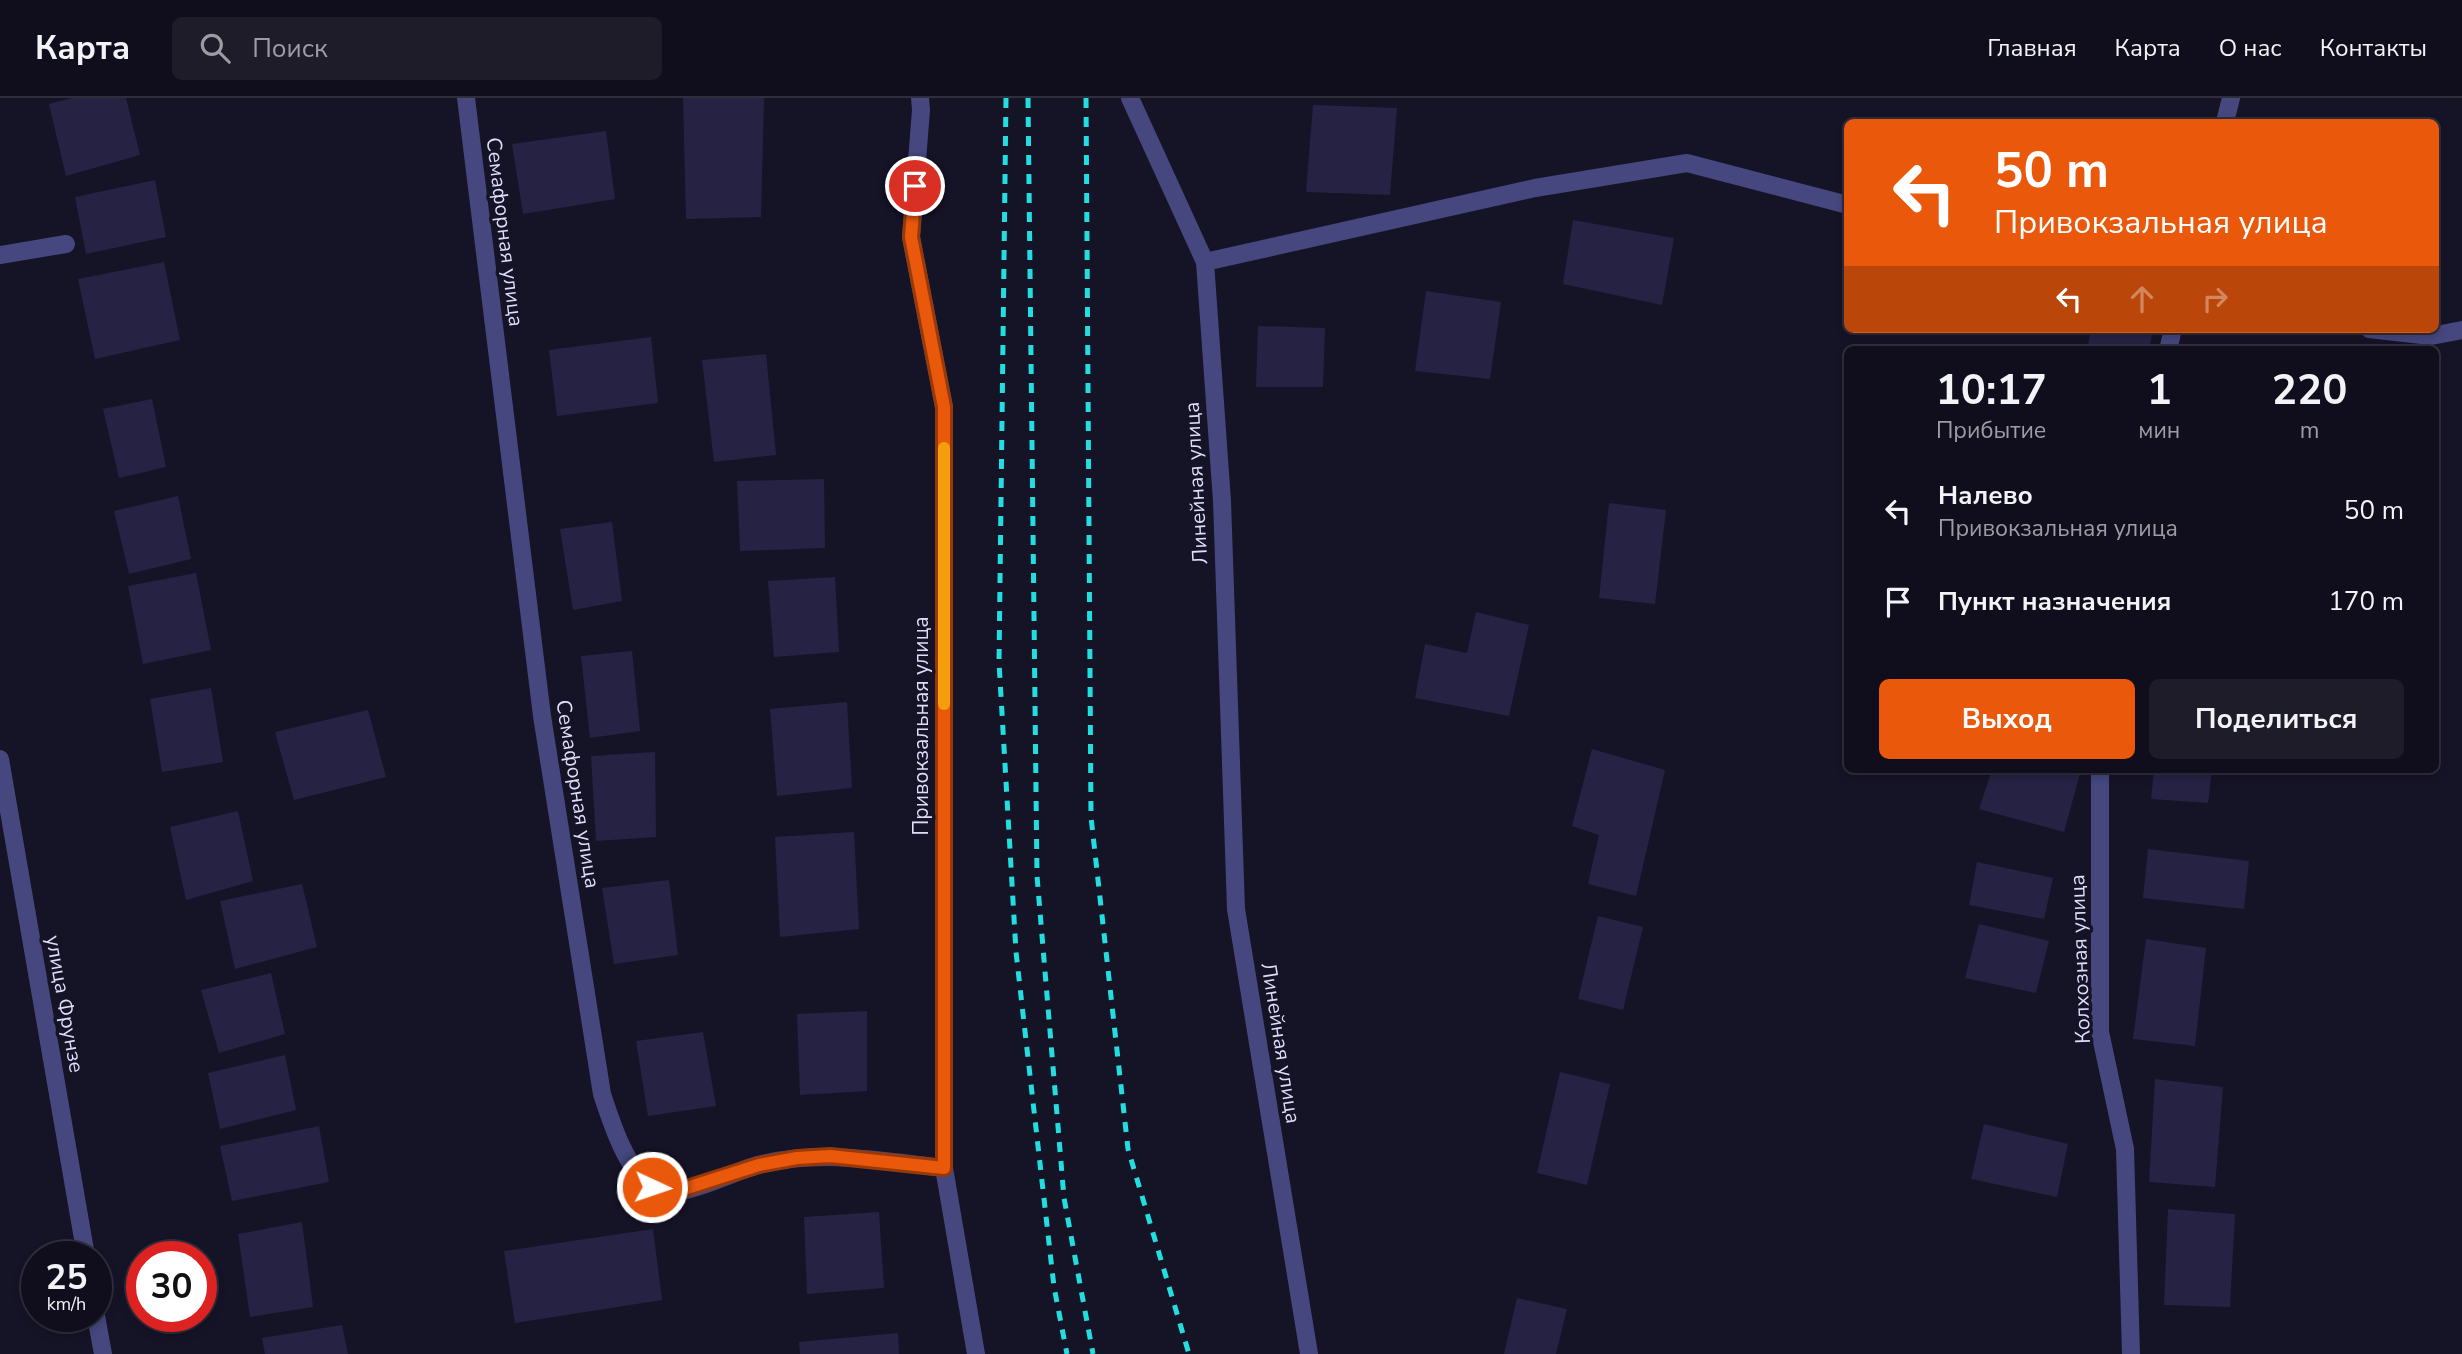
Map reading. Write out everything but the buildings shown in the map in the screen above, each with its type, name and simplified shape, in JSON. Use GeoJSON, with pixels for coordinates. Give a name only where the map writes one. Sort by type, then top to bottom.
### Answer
{"type":"FeatureCollection","features":[{"type":"Feature","properties":{"kind":"street","name":"Семафорная улица"},"geometry":{"type":"LineString","coordinates":[[466,98],[542,716],[602,1094],[611,1122],[637,1172],[652,1187],[671,1193],[759,1165],[797,1158],[830,1156],[944,1168]]}},
{"type":"Feature","properties":{"kind":"street","name":"Привокзальная улица"},"geometry":{"type":"LineString","coordinates":[[920,98],[911,237],[944,407],[944,1168],[975,1354]]}},
{"type":"Feature","properties":{"kind":"street"},"geometry":{"type":"LineString","coordinates":[[1130,98],[1205,262],[1535,188],[1687,163],[1844,204]]}},
{"type":"Feature","properties":{"kind":"street"},"geometry":{"type":"LineString","coordinates":[[2226,119],[2231,98]]}},
{"type":"Feature","properties":{"kind":"street"},"geometry":{"type":"LineString","coordinates":[[0,255],[66,244]]}},
{"type":"Feature","properties":{"kind":"street","name":"Линейная улица"},"geometry":{"type":"LineString","coordinates":[[1205,262],[1222,501],[1236,909],[1309,1354]]}},
{"type":"Feature","properties":{"kind":"street"},"geometry":{"type":"LineString","coordinates":[[2404,333],[2431,336],[2462,330]]}},
{"type":"Feature","properties":{"kind":"street","name":"улица Фрунзе"},"geometry":{"type":"LineString","coordinates":[[0,759],[83,1241]]}},
{"type":"Feature","properties":{"kind":"street","name":"Колхозная улица"},"geometry":{"type":"LineString","coordinates":[[2100,773],[2100,1032],[2125,1149],[2131,1354]]}},
{"type":"Feature","properties":{"kind":"street"},"geometry":{"type":"LineString","coordinates":[[99,1332],[103,1354]]}},
{"type":"Feature","properties":{"kind":"railway"},"geometry":{"type":"LineString","coordinates":[[1006,98],[999,662],[1016,952],[1054,1287],[1067,1354]]}},
{"type":"Feature","properties":{"kind":"railway"},"geometry":{"type":"LineString","coordinates":[[1028,98],[1037,876],[1064,1198],[1093,1354]]}},
{"type":"Feature","properties":{"kind":"railway"},"geometry":{"type":"LineString","coordinates":[[1086,98],[1091,817],[1128,1149],[1189,1354]]}},
{"type":"Feature","properties":{"kind":"slow traffic"},"geometry":{"type":"LineString","coordinates":[[944,448],[944,704]]}},
{"type":"Feature","properties":{"kind":"route"},"geometry":{"type":"LineString","coordinates":[[652,1187],[671,1193],[759,1165],[797,1158],[830,1156],[944,1168],[944,407],[911,237],[915,186]]}}]}
